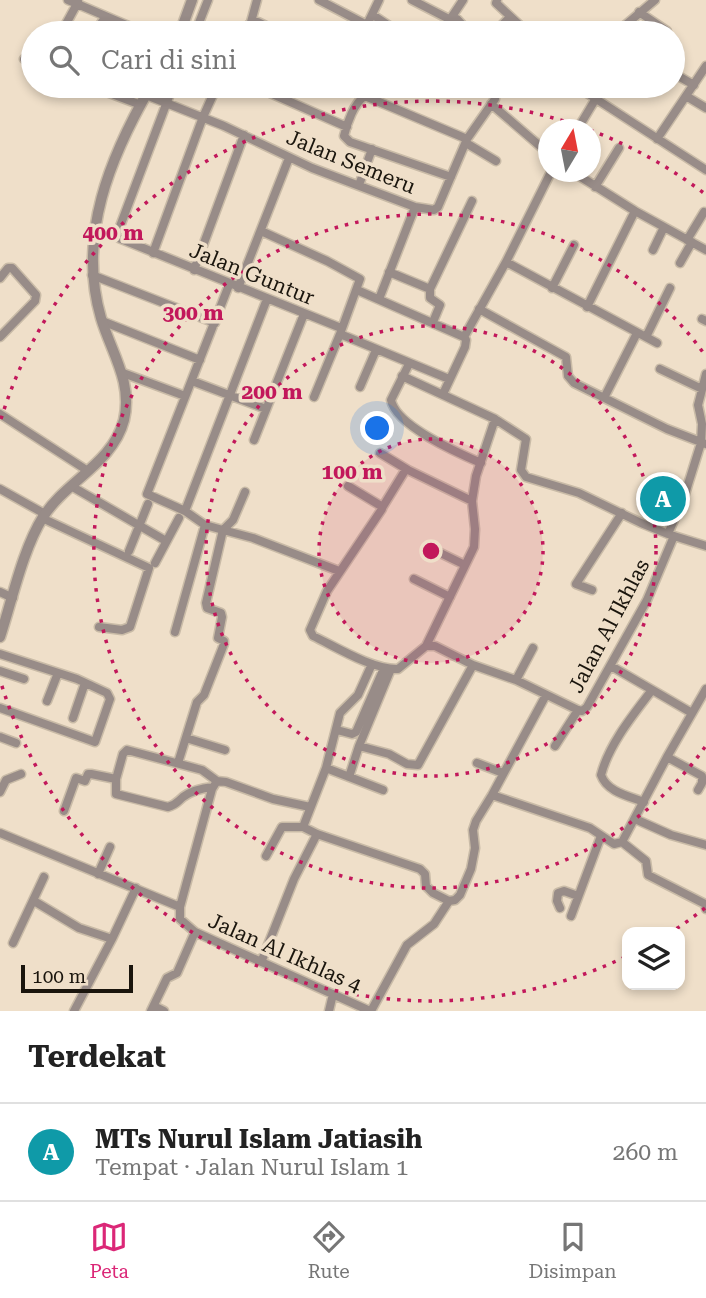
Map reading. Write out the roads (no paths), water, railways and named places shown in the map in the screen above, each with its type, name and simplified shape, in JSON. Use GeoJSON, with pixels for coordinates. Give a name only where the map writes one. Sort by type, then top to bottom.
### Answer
{"type":"FeatureCollection","features":[{"type":"Feature","properties":{"kind":"street"},"geometry":{"type":"LineString","coordinates":[[68,0],[78,2],[115,21]]}},
{"type":"Feature","properties":{"kind":"street"},"geometry":{"type":"LineString","coordinates":[[184,21],[192,0]]}},
{"type":"Feature","properties":{"kind":"street"},"geometry":{"type":"LineString","coordinates":[[200,21],[208,0]]}},
{"type":"Feature","properties":{"kind":"street"},"geometry":{"type":"LineString","coordinates":[[251,21],[257,0]]}},
{"type":"Feature","properties":{"kind":"street"},"geometry":{"type":"LineString","coordinates":[[319,0],[352,21]]}},
{"type":"Feature","properties":{"kind":"street"},"geometry":{"type":"LineString","coordinates":[[370,21],[379,0]]}},
{"type":"Feature","properties":{"kind":"street"},"geometry":{"type":"LineString","coordinates":[[412,0],[458,21]]}},
{"type":"Feature","properties":{"kind":"street"},"geometry":{"type":"LineString","coordinates":[[451,19],[463,0]]}},
{"type":"Feature","properties":{"kind":"street"},"geometry":{"type":"LineString","coordinates":[[629,21],[652,1]]}},
{"type":"Feature","properties":{"kind":"street"},"geometry":{"type":"LineString","coordinates":[[68,21],[78,2]]}},
{"type":"Feature","properties":{"kind":"street"},"geometry":{"type":"LineString","coordinates":[[497,2],[514,21]]}},
{"type":"Feature","properties":{"kind":"street"},"geometry":{"type":"LineString","coordinates":[[639,12],[653,21]]}},
{"type":"Feature","properties":{"kind":"street"},"geometry":{"type":"LineString","coordinates":[[373,15],[382,21]]}},
{"type":"Feature","properties":{"kind":"street"},"geometry":{"type":"LineString","coordinates":[[102,21],[105,17]]}},
{"type":"Feature","properties":{"kind":"street"},"geometry":{"type":"LineString","coordinates":[[506,21],[510,17]]}},
{"type":"Feature","properties":{"kind":"street"},"geometry":{"type":"LineString","coordinates":[[706,66],[686,96],[706,108]]}},
{"type":"Feature","properties":{"kind":"street"},"geometry":{"type":"LineString","coordinates":[[685,80],[694,85]]}},
{"type":"Feature","properties":{"kind":"street"},"geometry":{"type":"LineString","coordinates":[[123,98],[141,105]]}},
{"type":"Feature","properties":{"kind":"street"},"geometry":{"type":"LineString","coordinates":[[0,637],[33,537],[44,516],[56,500],[88,471],[113,443],[122,427],[126,403],[123,373],[102,321],[92,275],[94,233],[102,193],[118,150],[145,98]]}},
{"type":"Feature","properties":{"kind":"street","name":"Jalan Semeru"},"geometry":{"type":"LineString","coordinates":[[159,98],[289,158],[428,210],[438,207],[467,141],[491,104]]}},
{"type":"Feature","properties":{"kind":"street"},"geometry":{"type":"LineString","coordinates":[[166,103],[168,98]]}},
{"type":"Feature","properties":{"kind":"street"},"geometry":{"type":"LineString","coordinates":[[153,253],[212,98]]}},
{"type":"Feature","properties":{"kind":"street"},"geometry":{"type":"LineString","coordinates":[[281,98],[347,127]]}},
{"type":"Feature","properties":{"kind":"street"},"geometry":{"type":"LineString","coordinates":[[360,98],[347,127],[344,136],[346,139],[451,177]]}},
{"type":"Feature","properties":{"kind":"street"},"geometry":{"type":"LineString","coordinates":[[375,98],[467,141],[496,162]]}},
{"type":"Feature","properties":{"kind":"street"},"geometry":{"type":"LineString","coordinates":[[494,98],[491,104],[538,144]]}},
{"type":"Feature","properties":{"kind":"street"},"geometry":{"type":"LineString","coordinates":[[592,98],[706,170]]}},
{"type":"Feature","properties":{"kind":"street"},"geometry":{"type":"LineString","coordinates":[[657,139],[685,98]]}},
{"type":"Feature","properties":{"kind":"street"},"geometry":{"type":"LineString","coordinates":[[584,119],[595,100]]}},
{"type":"Feature","properties":{"kind":"street","name":"Jalan Guntur"},"geometry":{"type":"LineString","coordinates":[[166,103],[116,237],[304,314],[376,350],[449,379]]}},
{"type":"Feature","properties":{"kind":"street"},"geometry":{"type":"LineString","coordinates":[[194,270],[244,135]]}},
{"type":"Feature","properties":{"kind":"street"},"geometry":{"type":"LineString","coordinates":[[595,187],[619,148]]}},
{"type":"Feature","properties":{"kind":"street"},"geometry":{"type":"LineString","coordinates":[[359,185],[372,149]]}},
{"type":"Feature","properties":{"kind":"street"},"geometry":{"type":"LineString","coordinates":[[289,158],[261,231],[215,323],[148,494],[185,511],[205,525],[253,538],[339,571]]}},
{"type":"Feature","properties":{"kind":"street"},"geometry":{"type":"LineString","coordinates":[[464,337],[546,182]]}},
{"type":"Feature","properties":{"kind":"street"},"geometry":{"type":"LineString","coordinates":[[588,182],[706,250]]}},
{"type":"Feature","properties":{"kind":"street"},"geometry":{"type":"LineString","coordinates":[[433,322],[440,305],[430,298],[430,289],[472,201]]}},
{"type":"Feature","properties":{"kind":"street"},"geometry":{"type":"LineString","coordinates":[[379,299],[415,207]]}},
{"type":"Feature","properties":{"kind":"street"},"geometry":{"type":"LineString","coordinates":[[587,307],[635,211]]}},
{"type":"Feature","properties":{"kind":"street"},"geometry":{"type":"LineString","coordinates":[[680,263],[704,212]]}},
{"type":"Feature","properties":{"kind":"street"},"geometry":{"type":"LineString","coordinates":[[653,250],[664,227]]}},
{"type":"Feature","properties":{"kind":"street"},"geometry":{"type":"LineString","coordinates":[[261,231],[360,279],[314,397]]}},
{"type":"Feature","properties":{"kind":"street"},"geometry":{"type":"LineString","coordinates":[[552,288],[574,245]]}},
{"type":"Feature","properties":{"kind":"street"},"geometry":{"type":"LineString","coordinates":[[506,262],[657,343]]}},
{"type":"Feature","properties":{"kind":"street"},"geometry":{"type":"LineString","coordinates":[[0,278],[8,268],[12,268],[36,295],[36,299],[0,337]]}},
{"type":"Feature","properties":{"kind":"street"},"geometry":{"type":"LineString","coordinates":[[390,272],[430,289]]}},
{"type":"Feature","properties":{"kind":"street"},"geometry":{"type":"LineString","coordinates":[[92,275],[215,323]]}},
{"type":"Feature","properties":{"kind":"street"},"geometry":{"type":"LineString","coordinates":[[646,337],[670,288]]}},
{"type":"Feature","properties":{"kind":"street"},"geometry":{"type":"LineString","coordinates":[[357,290],[464,337],[466,343],[443,394]]}},
{"type":"Feature","properties":{"kind":"street"},"geometry":{"type":"LineString","coordinates":[[185,511],[228,394],[267,299]]}},
{"type":"Feature","properties":{"kind":"street"},"geometry":{"type":"LineString","coordinates":[[479,309],[566,356],[570,380],[667,429],[704,443],[698,405],[706,374]]}},
{"type":"Feature","properties":{"kind":"street"},"geometry":{"type":"LineString","coordinates":[[254,440],[304,314]]}},
{"type":"Feature","properties":{"kind":"street"},"geometry":{"type":"LineString","coordinates":[[102,321],[200,360]]}},
{"type":"Feature","properties":{"kind":"street"},"geometry":{"type":"LineString","coordinates":[[606,396],[637,333]]}},
{"type":"Feature","properties":{"kind":"street"},"geometry":{"type":"LineString","coordinates":[[360,387],[376,350]]}},
{"type":"Feature","properties":{"kind":"street"},"geometry":{"type":"LineString","coordinates":[[409,364],[391,405],[404,420],[419,431],[481,463]]}},
{"type":"Feature","properties":{"kind":"street"},"geometry":{"type":"LineString","coordinates":[[660,369],[702,389]]}},
{"type":"Feature","properties":{"kind":"street"},"geometry":{"type":"LineString","coordinates":[[123,373],[185,396]]}},
{"type":"Feature","properties":{"kind":"street"},"geometry":{"type":"LineString","coordinates":[[402,376],[495,419],[526,439],[521,465],[522,474],[526,477],[579,493],[671,535],[706,546]]}},
{"type":"Feature","properties":{"kind":"street"},"geometry":{"type":"LineString","coordinates":[[192,381],[266,409]]}},
{"type":"Feature","properties":{"kind":"street"},"geometry":{"type":"LineString","coordinates":[[0,414],[88,471]]}},
{"type":"Feature","properties":{"kind":"street"},"geometry":{"type":"LineString","coordinates":[[406,469],[339,571],[327,592],[310,634],[372,664],[398,669],[426,646],[465,565],[475,539],[472,501],[476,476],[495,419]]}},
{"type":"Feature","properties":{"kind":"street","name":"Jalan Al Ikhlas"},"geometry":{"type":"LineString","coordinates":[[426,646],[435,646],[582,711],[587,707],[647,600],[704,443]]}},
{"type":"Feature","properties":{"kind":"street"},"geometry":{"type":"LineString","coordinates":[[380,453],[406,469],[472,501]]}},
{"type":"Feature","properties":{"kind":"street"},"geometry":{"type":"LineString","coordinates":[[71,486],[166,541]]}},
{"type":"Feature","properties":{"kind":"street"},"geometry":{"type":"LineString","coordinates":[[348,486],[382,508]]}},
{"type":"Feature","properties":{"kind":"street"},"geometry":{"type":"LineString","coordinates":[[0,489],[44,516],[149,568],[130,627],[122,630],[99,627]]}},
{"type":"Feature","properties":{"kind":"street"},"geometry":{"type":"LineString","coordinates":[[178,763],[197,702],[204,695],[224,644],[224,641],[218,638],[222,617],[220,613],[207,608],[206,603],[223,530],[233,520],[245,492]]}},
{"type":"Feature","properties":{"kind":"street"},"geometry":{"type":"LineString","coordinates":[[129,551],[148,504]]}},
{"type":"Feature","properties":{"kind":"street"},"geometry":{"type":"LineString","coordinates":[[592,590],[576,584],[622,513]]}},
{"type":"Feature","properties":{"kind":"street"},"geometry":{"type":"LineString","coordinates":[[155,563],[178,518]]}},
{"type":"Feature","properties":{"kind":"street"},"geometry":{"type":"LineString","coordinates":[[175,632],[205,525]]}},
{"type":"Feature","properties":{"kind":"street"},"geometry":{"type":"LineString","coordinates":[[428,547],[465,565]]}},
{"type":"Feature","properties":{"kind":"street"},"geometry":{"type":"LineString","coordinates":[[414,579],[450,597]]}},
{"type":"Feature","properties":{"kind":"street"},"geometry":{"type":"LineString","coordinates":[[0,592],[13,598]]}},
{"type":"Feature","properties":{"kind":"street"},"geometry":{"type":"LineString","coordinates":[[516,680],[533,648]]}},
{"type":"Feature","properties":{"kind":"street"},"geometry":{"type":"LineString","coordinates":[[0,654],[85,683],[110,697],[95,742],[0,708]]}},
{"type":"Feature","properties":{"kind":"street"},"geometry":{"type":"LineString","coordinates":[[303,827],[326,768],[340,713],[358,695],[372,664]]}},
{"type":"Feature","properties":{"kind":"street"},"geometry":{"type":"LineString","coordinates":[[362,747],[389,754],[407,764],[417,766],[473,665]]}},
{"type":"Feature","properties":{"kind":"street"},"geometry":{"type":"LineString","coordinates":[[611,666],[692,713]]}},
{"type":"Feature","properties":{"kind":"street"},"geometry":{"type":"LineString","coordinates":[[337,730],[352,734],[356,732],[387,668]]}},
{"type":"Feature","properties":{"kind":"street"},"geometry":{"type":"LineString","coordinates":[[349,777],[362,747],[387,668]]}},
{"type":"Feature","properties":{"kind":"street"},"geometry":{"type":"LineString","coordinates":[[0,671],[24,680]]}},
{"type":"Feature","properties":{"kind":"street"},"geometry":{"type":"LineString","coordinates":[[47,701],[58,673]]}},
{"type":"Feature","properties":{"kind":"street"},"geometry":{"type":"LineString","coordinates":[[73,718],[85,683]]}},
{"type":"Feature","properties":{"kind":"street"},"geometry":{"type":"LineString","coordinates":[[492,795],[590,828],[614,844],[622,842],[706,689]]}},
{"type":"Feature","properties":{"kind":"street"},"geometry":{"type":"LineString","coordinates":[[644,802],[616,792],[606,785],[601,775],[604,764],[630,719],[652,690]]}},
{"type":"Feature","properties":{"kind":"street","name":"Jalan Al Ikhlas 4"},"geometry":{"type":"LineString","coordinates":[[180,906],[180,919],[195,932],[370,1011],[407,944],[433,924],[449,901],[460,895],[475,848],[473,830],[481,809],[492,795],[546,695]]}},
{"type":"Feature","properties":{"kind":"street"},"geometry":{"type":"LineString","coordinates":[[555,746],[578,710]]}},
{"type":"Feature","properties":{"kind":"street"},"geometry":{"type":"LineString","coordinates":[[0,737],[16,743]]}},
{"type":"Feature","properties":{"kind":"street"},"geometry":{"type":"LineString","coordinates":[[186,738],[225,750]]}},
{"type":"Feature","properties":{"kind":"street"},"geometry":{"type":"LineString","coordinates":[[215,784],[202,770],[127,750],[122,754],[116,794],[173,807],[184,796],[226,782],[273,799],[310,807]]}},
{"type":"Feature","properties":{"kind":"street"},"geometry":{"type":"LineString","coordinates":[[667,757],[702,776],[698,790]]}},
{"type":"Feature","properties":{"kind":"street"},"geometry":{"type":"LineString","coordinates":[[477,763],[503,773]]}},
{"type":"Feature","properties":{"kind":"street"},"geometry":{"type":"LineString","coordinates":[[326,768],[383,790]]}},
{"type":"Feature","properties":{"kind":"street"},"geometry":{"type":"LineString","coordinates":[[0,792],[6,780],[21,774]]}},
{"type":"Feature","properties":{"kind":"street"},"geometry":{"type":"LineString","coordinates":[[64,811],[76,779],[85,780],[88,774],[91,774],[117,779]]}},
{"type":"Feature","properties":{"kind":"street"},"geometry":{"type":"LineString","coordinates":[[0,833],[180,906],[215,784]]}},
{"type":"Feature","properties":{"kind":"street"},"geometry":{"type":"LineString","coordinates":[[635,819],[671,835],[706,845]]}},
{"type":"Feature","properties":{"kind":"street"},"geometry":{"type":"LineString","coordinates":[[266,856],[282,827],[303,827],[420,869],[425,874],[428,890],[449,901]]}},
{"type":"Feature","properties":{"kind":"street"},"geometry":{"type":"LineString","coordinates":[[262,960],[294,879],[317,834]]}},
{"type":"Feature","properties":{"kind":"street"},"geometry":{"type":"LineString","coordinates":[[571,916],[601,836]]}},
{"type":"Feature","properties":{"kind":"street"},"geometry":{"type":"LineString","coordinates":[[622,842],[646,861],[648,875],[706,905]]}},
{"type":"Feature","properties":{"kind":"street"},"geometry":{"type":"LineString","coordinates":[[98,874],[110,847]]}},
{"type":"Feature","properties":{"kind":"street"},"geometry":{"type":"LineString","coordinates":[[13,943],[44,877]]}},
{"type":"Feature","properties":{"kind":"street"},"geometry":{"type":"LineString","coordinates":[[74,1011],[136,888]]}},
{"type":"Feature","properties":{"kind":"street"},"geometry":{"type":"LineString","coordinates":[[560,908],[558,893],[564,891],[578,896]]}},
{"type":"Feature","properties":{"kind":"street"},"geometry":{"type":"LineString","coordinates":[[34,901],[79,928],[112,939]]}},
{"type":"Feature","properties":{"kind":"street"},"geometry":{"type":"LineString","coordinates":[[164,1011],[152,1009],[166,978],[177,973],[195,932]]}},
{"type":"Feature","properties":{"kind":"street"},"geometry":{"type":"LineString","coordinates":[[329,1011],[333,994]]}},
{"type":"Feature","properties":{"kind":"place","name":"MTs Nurul Islam Jatiasih"},"geometry":{"type":"Point","coordinates":[663,499]}}]}
